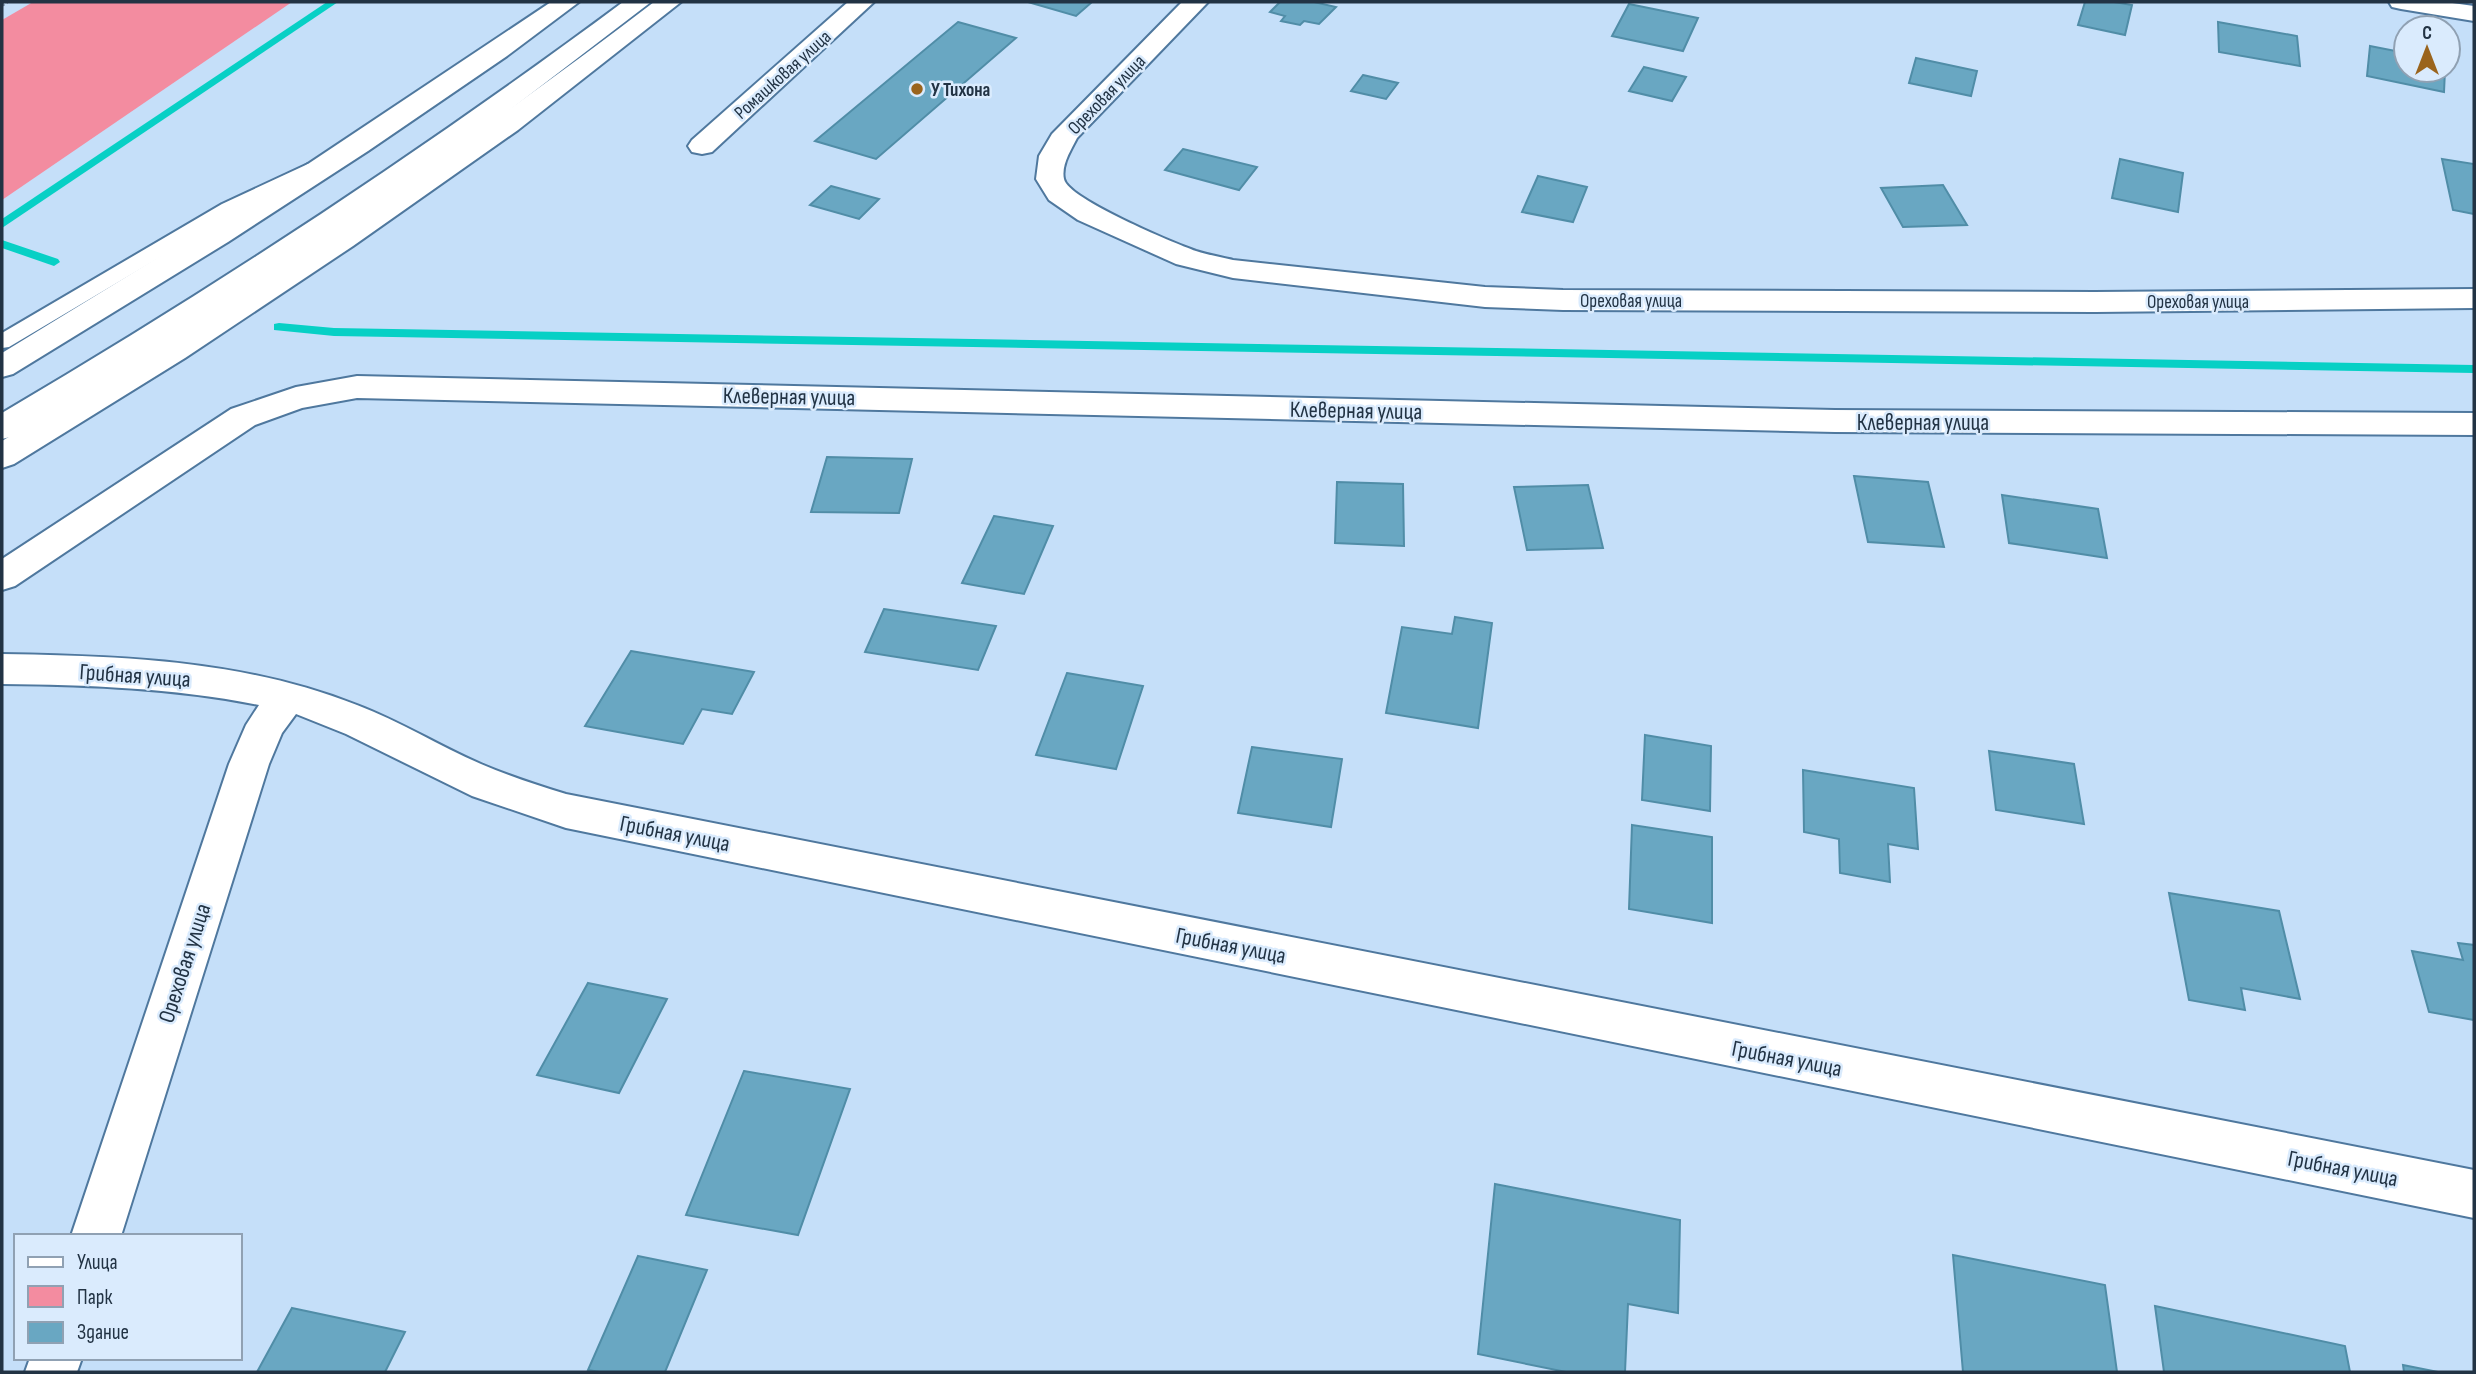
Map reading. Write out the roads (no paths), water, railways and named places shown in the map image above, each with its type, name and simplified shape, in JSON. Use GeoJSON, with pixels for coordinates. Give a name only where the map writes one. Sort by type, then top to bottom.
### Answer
{"type":"FeatureCollection","features":[{"type":"Feature","properties":{"kind":"main road"},"geometry":{"type":"LineString","coordinates":[[2,367],[265,208],[567,2]]}},
{"type":"Feature","properties":{"kind":"main road"},"geometry":{"type":"LineString","coordinates":[[2,428],[213,301],[324,228],[534,80],[639,2]]}},
{"type":"Feature","properties":{"kind":"main road"},"geometry":{"type":"LineString","coordinates":[[2,456],[185,343],[348,236],[562,85],[669,2]]}},
{"type":"Feature","properties":{"kind":"main road","name":"Ромашковая улица"},"geometry":{"type":"LineString","coordinates":[[702,146],[862,2]]}},
{"type":"Feature","properties":{"kind":"main road","name":"Ореховая улица"},"geometry":{"type":"LineString","coordinates":[[1196,2],[1066,134],[1053,156],[1050,179],[1059,194],[1088,214],[1187,258],[1233,269],[1485,297],[1563,300],[2109,302],[2474,299]]}},
{"type":"Feature","properties":{"kind":"main road"},"geometry":{"type":"LineString","coordinates":[[2401,2],[2474,14]]}},
{"type":"Feature","properties":{"kind":"main road","name":"Клеверная улица"},"geometry":{"type":"LineString","coordinates":[[2,577],[243,416],[296,398],[358,387],[1835,421],[2474,424]]}},
{"type":"Feature","properties":{"kind":"main road","name":"Грибная улица"},"geometry":{"type":"LineString","coordinates":[[2,669],[167,674],[287,697],[341,715],[485,784],[566,811],[2474,1194]]}},
{"type":"Feature","properties":{"kind":"main road","name":"Ореховая улица"},"geometry":{"type":"LineString","coordinates":[[97,1234],[249,764],[265,725],[287,697]]}},
{"type":"Feature","properties":{"kind":"lane"},"geometry":{"type":"LineString","coordinates":[[2,342],[229,208],[366,141]]}},
{"type":"Feature","properties":{"kind":"waterway"},"geometry":{"type":"LineString","coordinates":[[2,224],[333,2]]}},
{"type":"Feature","properties":{"kind":"waterway"},"geometry":{"type":"LineString","coordinates":[[2,244],[54,262]]}},
{"type":"Feature","properties":{"kind":"waterway"},"geometry":{"type":"LineString","coordinates":[[279,327],[334,332],[2474,369]]}},
{"type":"Feature","properties":{"kind":"place","name":"У Тихона"},"geometry":{"type":"Point","coordinates":[917,89]}}]}
